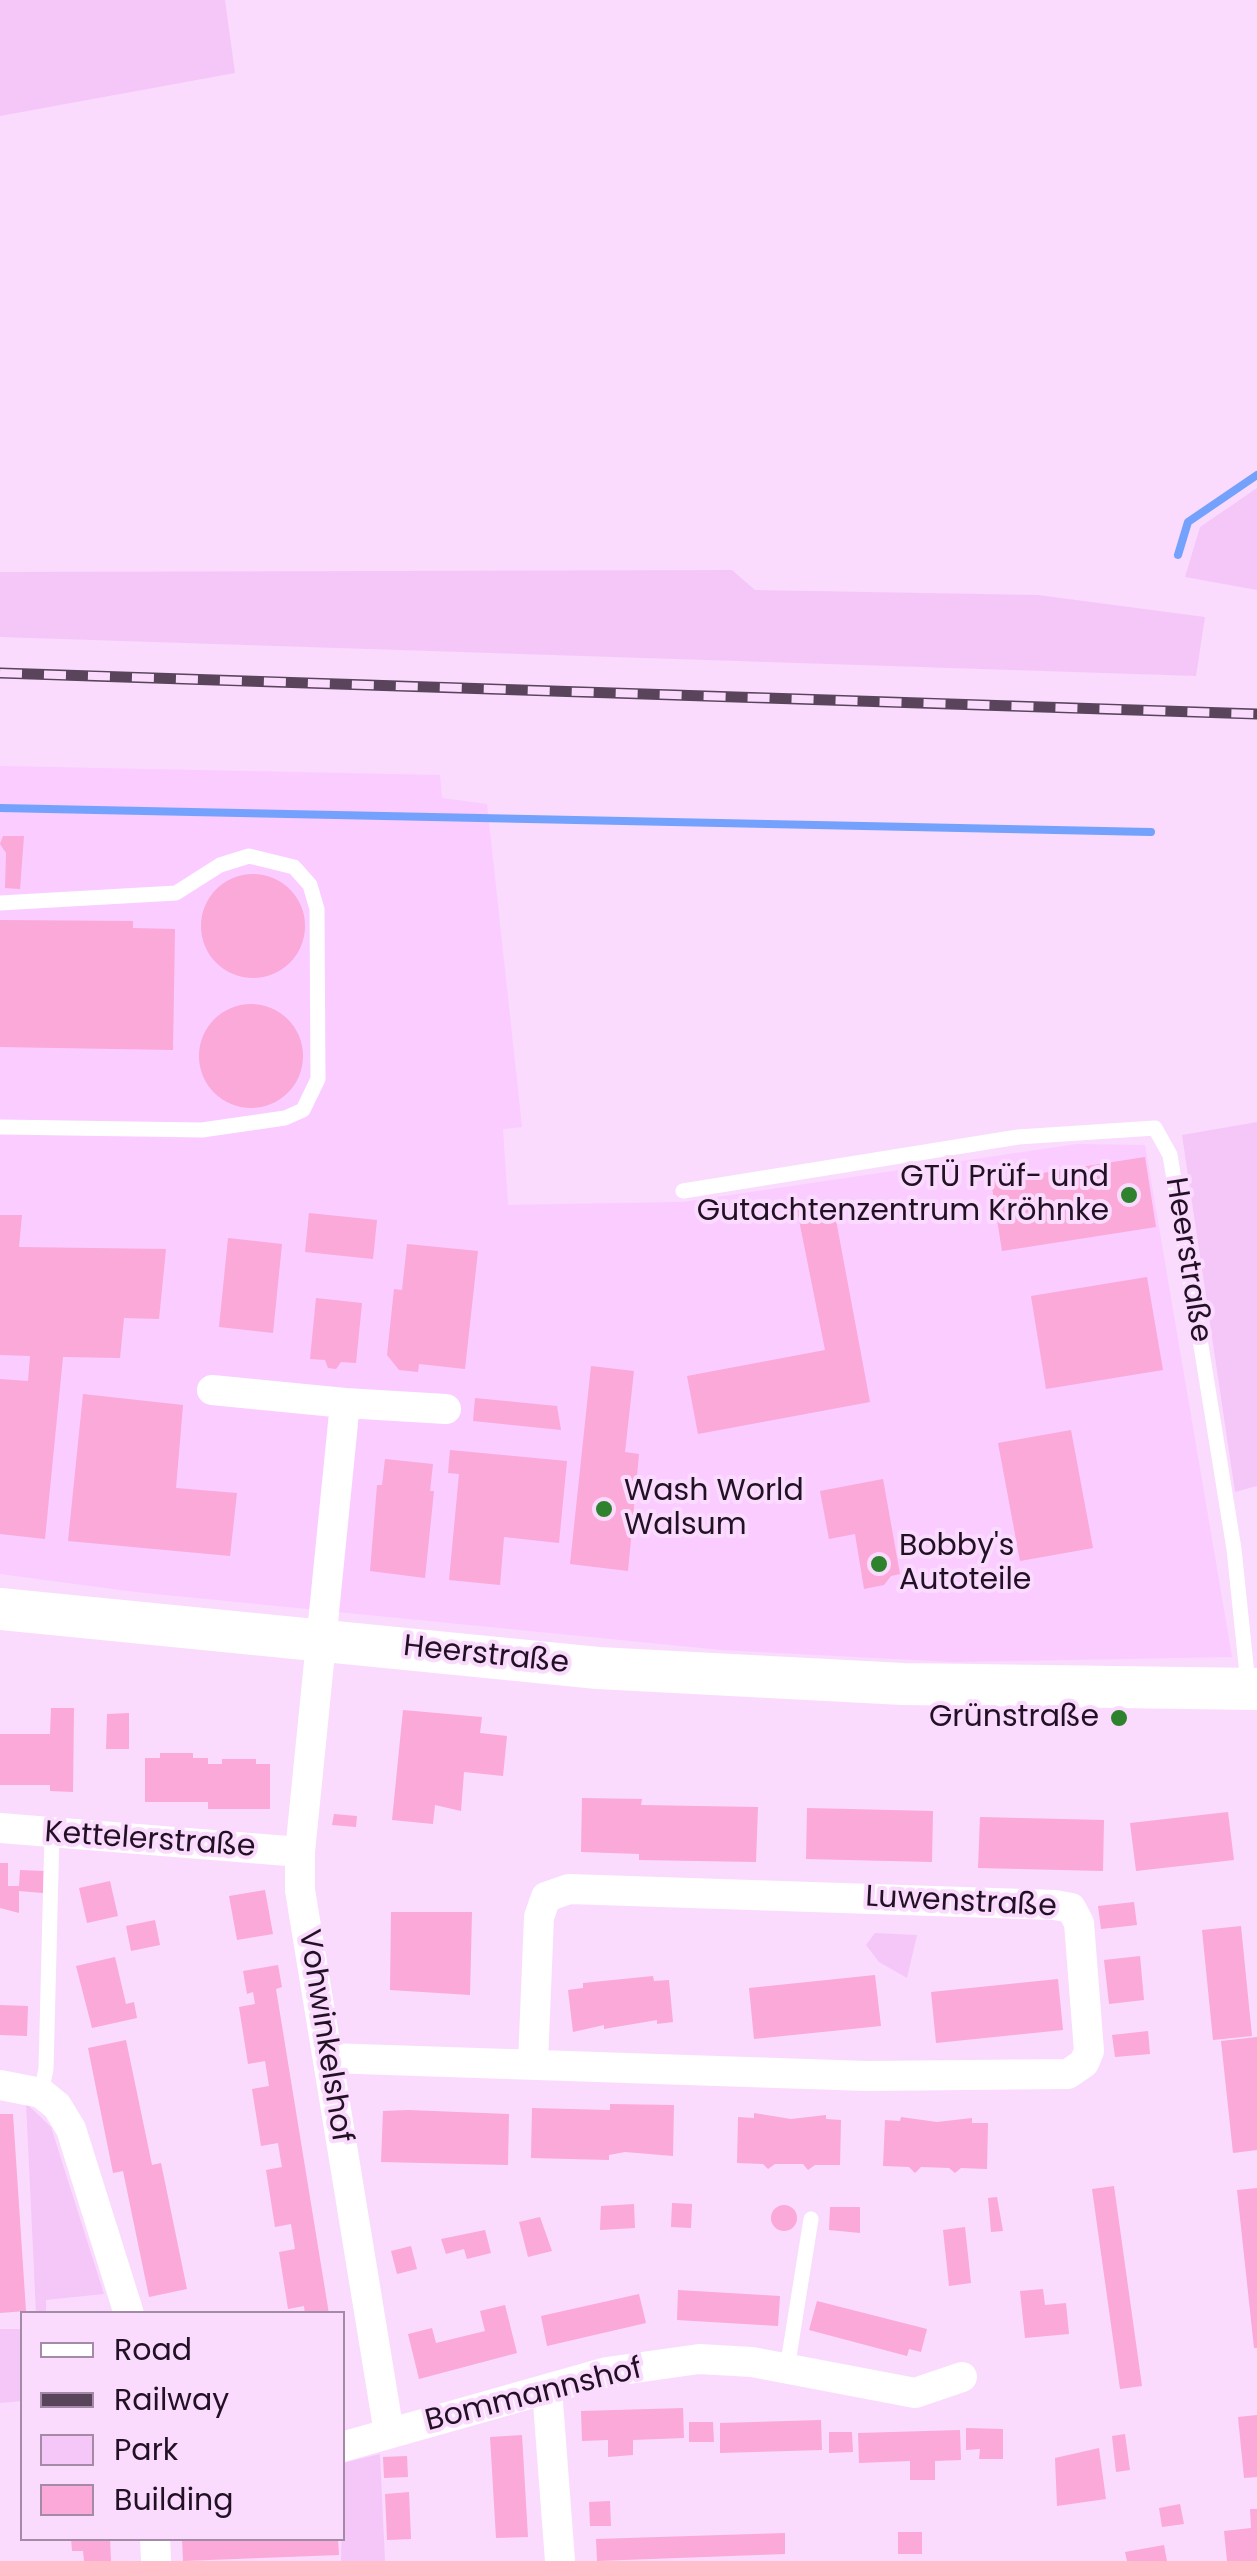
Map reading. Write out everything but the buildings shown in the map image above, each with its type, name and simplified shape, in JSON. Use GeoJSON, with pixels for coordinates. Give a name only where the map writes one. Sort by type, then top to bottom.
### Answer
{"type":"FeatureCollection","features":[{"type":"Feature","properties":{"kind":"main road","name":"Heerstraße"},"geometry":{"type":"LineString","coordinates":[[0,1608],[598,1668],[903,1684],[1253,1688]]}},
{"type":"Feature","properties":{"kind":"street"},"geometry":{"type":"LineString","coordinates":[[212,1390],[446,1409]]}},
{"type":"Feature","properties":{"kind":"street"},"geometry":{"type":"LineString","coordinates":[[324,1638],[345,1403]]}},
{"type":"Feature","properties":{"kind":"street","name":"Vohwinkelshof"},"geometry":{"type":"LineString","coordinates":[[324,1638],[300,1852],[300,1890],[389,2433]]}},
{"type":"Feature","properties":{"kind":"street","name":"Kettelerstraße"},"geometry":{"type":"LineString","coordinates":[[0,1828],[300,1852]]}},
{"type":"Feature","properties":{"kind":"street","name":"Luwenstraße"},"geometry":{"type":"LineString","coordinates":[[328,2058],[867,2076],[1068,2074],[1084,2064],[1090,2051],[1079,1923],[1071,1908],[1055,1905],[569,1889],[546,1897],[539,1917],[533,2064]]}},
{"type":"Feature","properties":{"kind":"street"},"geometry":{"type":"LineString","coordinates":[[0,2085],[41,2093],[57,2106],[71,2130],[128,2311]]}},
{"type":"Feature","properties":{"kind":"street","name":"Bommannshof"},"geometry":{"type":"LineString","coordinates":[[345,2445],[607,2372],[699,2359],[787,2369],[914,2393],[962,2378]]}},
{"type":"Feature","properties":{"kind":"street"},"geometry":{"type":"LineString","coordinates":[[548,2389],[560,2561]]}},
{"type":"Feature","properties":{"kind":"lane"},"geometry":{"type":"LineString","coordinates":[[0,902],[176,893],[220,865],[249,856],[294,867],[310,885],[317,909],[318,1079],[302,1110],[285,1118],[202,1130],[0,1127]]}},
{"type":"Feature","properties":{"kind":"lane","name":"Heerstraße"},"geometry":{"type":"LineString","coordinates":[[684,1190],[1018,1136],[1155,1128],[1170,1155],[1253,1688]]}},
{"type":"Feature","properties":{"kind":"lane"},"geometry":{"type":"LineString","coordinates":[[41,2093],[46,2069],[52,1834]]}},
{"type":"Feature","properties":{"kind":"lane"},"geometry":{"type":"LineString","coordinates":[[787,2369],[812,2219]]}},
{"type":"Feature","properties":{"kind":"shaded area"},"geometry":{"type":"Polygon","coordinates":[[[0,766],[440,775],[442,798],[487,804],[522,1127],[503,1129],[508,1205],[683,1202],[1077,1144],[1145,1145],[1232,1657],[953,1662],[722,1650],[136,1592],[0,1574],[0,766]]]}},
{"type":"Feature","properties":{"kind":"green space"},"geometry":{"type":"Polygon","coordinates":[[[0,0],[225,0],[235,73],[0,116],[0,0]]]}},
{"type":"Feature","properties":{"kind":"green space"},"geometry":{"type":"Polygon","coordinates":[[[1257,488],[1257,590],[1185,577],[1200,527],[1257,488]]]}},
{"type":"Feature","properties":{"kind":"green space"},"geometry":{"type":"Polygon","coordinates":[[[732,570],[755,590],[1038,595],[1205,617],[1196,676],[0,637],[0,572],[732,570]]]}},
{"type":"Feature","properties":{"kind":"green space"},"geometry":{"type":"Polygon","coordinates":[[[1257,1122],[1257,1486],[1235,1492],[1182,1135],[1257,1122]]]}},
{"type":"Feature","properties":{"kind":"green space"},"geometry":{"type":"Polygon","coordinates":[[[875,1933],[917,1935],[907,1978],[879,1962],[866,1945],[875,1933]]]}},
{"type":"Feature","properties":{"kind":"green space"},"geometry":{"type":"Polygon","coordinates":[[[26,2103],[51,2127],[104,2294],[46,2300],[46,2311],[36,2311],[26,2103]]]}},
{"type":"Feature","properties":{"kind":"green space"},"geometry":{"type":"Polygon","coordinates":[[[0,2329],[20,2329],[20,2401],[0,2403],[0,2329]]]}},
{"type":"Feature","properties":{"kind":"green space"},"geometry":{"type":"Polygon","coordinates":[[[380,2454],[385,2561],[341,2561],[341,2541],[345,2541],[345,2463],[380,2454]]]}},
{"type":"Feature","properties":{"kind":"waterway"},"geometry":{"type":"LineString","coordinates":[[1178,555],[1188,522],[1257,475]]}},
{"type":"Feature","properties":{"kind":"waterway"},"geometry":{"type":"LineString","coordinates":[[0,808],[1151,832]]}},
{"type":"Feature","properties":{"kind":"railway"},"geometry":{"type":"LineString","coordinates":[[0,673],[1257,714]]}},
{"type":"Feature","properties":{"kind":"place","name":"GTÜ Prüf- und Gutachtenzentrum Kröhnke"},"geometry":{"type":"Point","coordinates":[1129,1195]}},
{"type":"Feature","properties":{"kind":"place","name":"Wash World Walsum"},"geometry":{"type":"Point","coordinates":[604,1509]}},
{"type":"Feature","properties":{"kind":"place","name":"Bobby's Autoteile"},"geometry":{"type":"Point","coordinates":[879,1564]}},
{"type":"Feature","properties":{"kind":"place","name":"Grünstraße"},"geometry":{"type":"Point","coordinates":[1119,1718]}}]}
